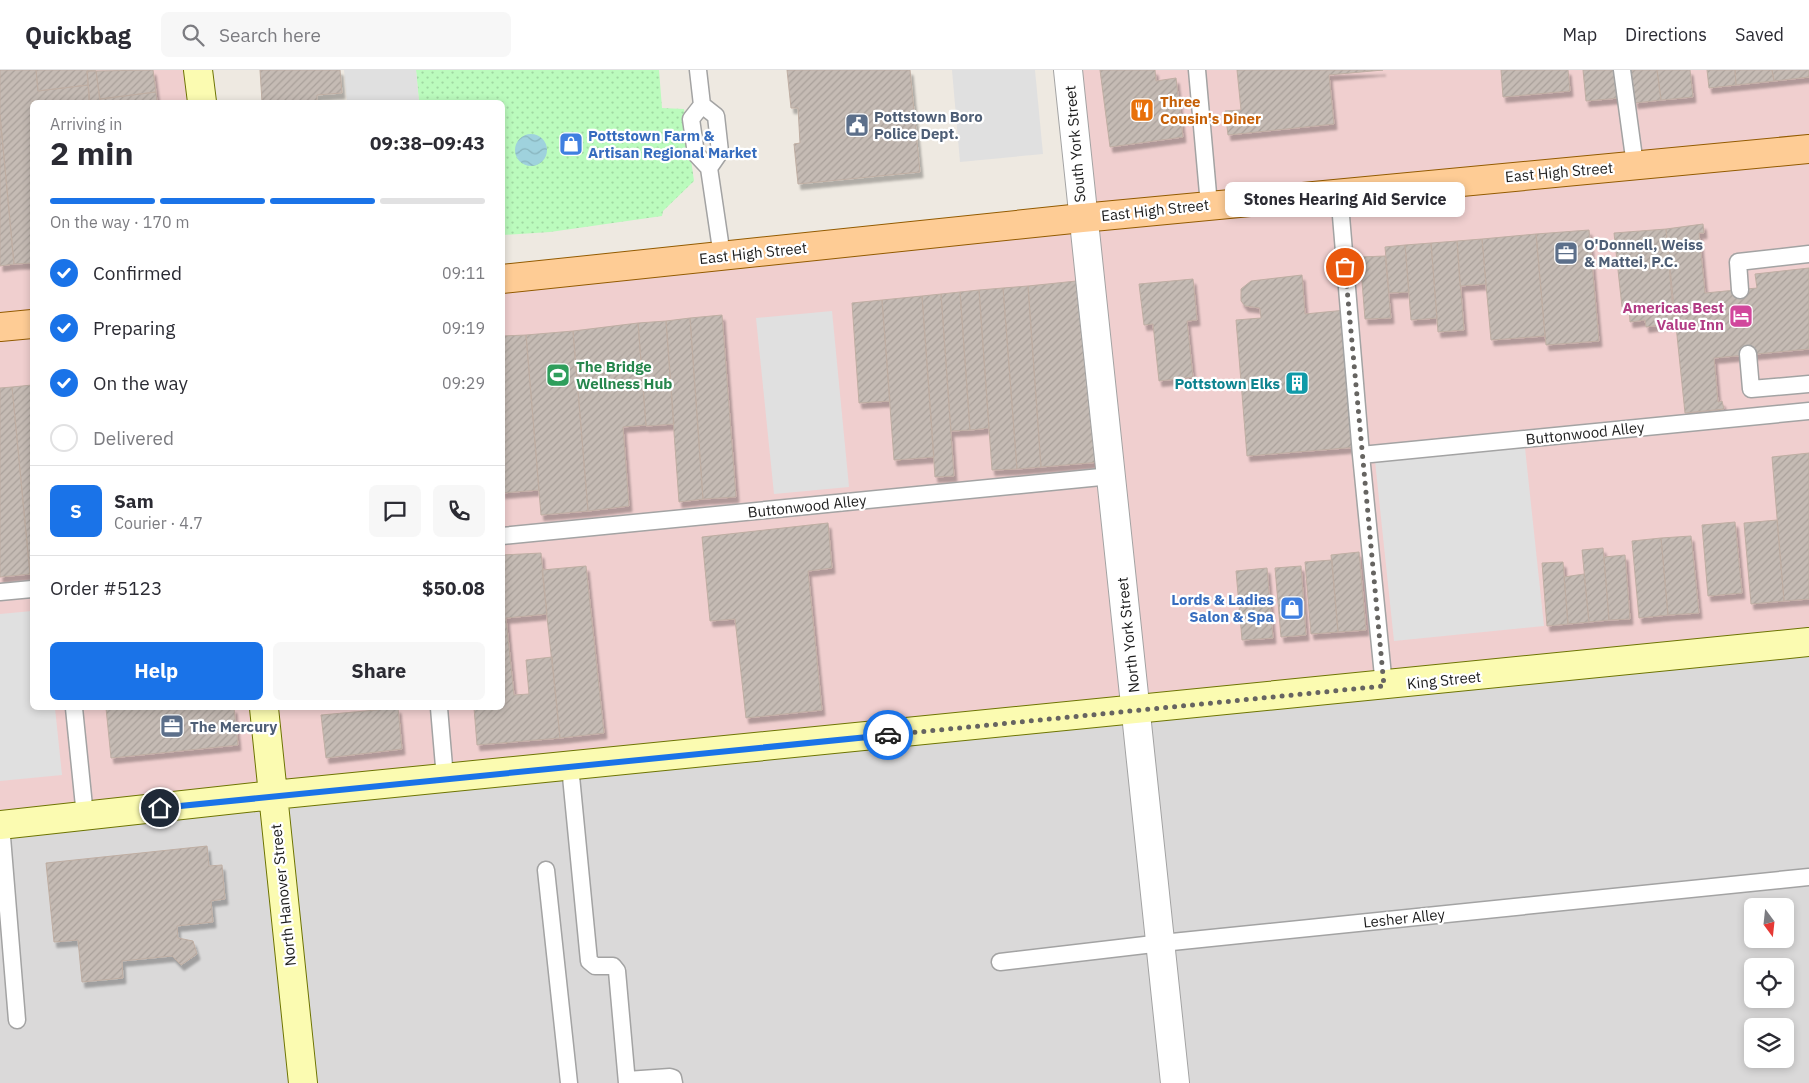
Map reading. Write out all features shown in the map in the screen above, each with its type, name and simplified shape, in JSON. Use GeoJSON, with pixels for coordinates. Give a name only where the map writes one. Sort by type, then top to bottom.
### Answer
{"type":"FeatureCollection","features":[{"type":"Feature","properties":{"kind":"main road"},"geometry":{"type":"LineString","coordinates":[[198,70],[202,100]]}},
{"type":"Feature","properties":{"kind":"main road","name":"East High Street"},"geometry":{"type":"LineString","coordinates":[[505,279],[1339,192],[1809,149]]}},
{"type":"Feature","properties":{"kind":"main road"},"geometry":{"type":"LineString","coordinates":[[0,327],[30,324]]}},
{"type":"Feature","properties":{"kind":"main road","name":"King Street"},"geometry":{"type":"LineString","coordinates":[[0,825],[273,795],[1384,686],[1809,642]]}},
{"type":"Feature","properties":{"kind":"main road","name":"North Hanover Street"},"geometry":{"type":"LineString","coordinates":[[264,710],[303,1083]]}},
{"type":"Feature","properties":{"kind":"street","name":"South York Street"},"geometry":{"type":"LineString","coordinates":[[1068,70],[1082,218]]}},
{"type":"Feature","properties":{"kind":"street","name":"North York Street"},"geometry":{"type":"LineString","coordinates":[[1082,218],[1162,943],[1175,1083]]}},
{"type":"Feature","properties":{"kind":"lane"},"geometry":{"type":"LineString","coordinates":[[698,70],[702,105],[691,119],[696,154],[708,168],[722,256]]}},
{"type":"Feature","properties":{"kind":"lane"},"geometry":{"type":"LineString","coordinates":[[1197,70],[1209,205]]}},
{"type":"Feature","properties":{"kind":"lane"},"geometry":{"type":"LineString","coordinates":[[1622,70],[1635,164]]}},
{"type":"Feature","properties":{"kind":"lane"},"geometry":{"type":"LineString","coordinates":[[702,105],[716,116],[720,152],[708,168]]}},
{"type":"Feature","properties":{"kind":"lane"},"geometry":{"type":"LineString","coordinates":[[1339,192],[1361,455],[1384,686]]}},
{"type":"Feature","properties":{"kind":"lane"},"geometry":{"type":"LineString","coordinates":[[1740,290],[1738,262],[1809,254]]}},
{"type":"Feature","properties":{"kind":"lane"},"geometry":{"type":"LineString","coordinates":[[1748,354],[1751,389],[1809,384]]}},
{"type":"Feature","properties":{"kind":"lane","name":"Buttonwood Alley"},"geometry":{"type":"LineString","coordinates":[[1361,455],[1809,411]]}},
{"type":"Feature","properties":{"kind":"lane","name":"Buttonwood Alley"},"geometry":{"type":"LineString","coordinates":[[505,536],[1111,476]]}},
{"type":"Feature","properties":{"kind":"lane"},"geometry":{"type":"LineString","coordinates":[[0,592],[30,589]]}},
{"type":"Feature","properties":{"kind":"lane"},"geometry":{"type":"LineString","coordinates":[[74,710],[85,816]]}},
{"type":"Feature","properties":{"kind":"lane"},"geometry":{"type":"LineString","coordinates":[[439,710],[445,778]]}},
{"type":"Feature","properties":{"kind":"lane"},"geometry":{"type":"LineString","coordinates":[[570,766],[589,961],[595,966],[613,966],[617,971],[627,1081],[670,1077],[673,1078],[674,1083]]}},
{"type":"Feature","properties":{"kind":"lane"},"geometry":{"type":"LineString","coordinates":[[0,825],[17,1020]]}},
{"type":"Feature","properties":{"kind":"lane"},"geometry":{"type":"LineString","coordinates":[[546,870],[569,1083]]}},
{"type":"Feature","properties":{"kind":"lane","name":"Lesher Alley"},"geometry":{"type":"LineString","coordinates":[[1000,962],[1162,943],[1809,877]]}},
{"type":"Feature","properties":{"kind":"shaded area"},"geometry":{"type":"Polygon","coordinates":[[[0,70],[198,70],[202,100],[30,100],[30,710],[505,710],[505,279],[1082,218],[1068,70],[1809,70],[1809,641],[0,823],[0,70]]]}},
{"type":"Feature","properties":{"kind":"shaded area"},"geometry":{"type":"Polygon","coordinates":[[[344,70],[416,70],[419,100],[347,100],[344,70]]]}},
{"type":"Feature","properties":{"kind":"shaded area"},"geometry":{"type":"Polygon","coordinates":[[[952,70],[1035,70],[1043,154],[960,162],[952,70]]]}},
{"type":"Feature","properties":{"kind":"shaded area"},"geometry":{"type":"Polygon","coordinates":[[[832,311],[849,487],[774,494],[756,318],[832,311]]]}},
{"type":"Feature","properties":{"kind":"shaded area"},"geometry":{"type":"Polygon","coordinates":[[[1525,448],[1544,626],[1394,641],[1375,461],[1525,448]]]}},
{"type":"Feature","properties":{"kind":"shaded area"},"geometry":{"type":"Polygon","coordinates":[[[30,611],[30,710],[55,710],[62,775],[0,781],[0,614],[30,611]]]}},
{"type":"Feature","properties":{"kind":"shaded area"},"geometry":{"type":"Polygon","coordinates":[[[1809,641],[1809,1083],[0,1083],[0,825],[1809,641]]]}},
{"type":"Feature","properties":{"kind":"green space"},"geometry":{"type":"Polygon","coordinates":[[[416,70],[659,70],[662,108],[684,109],[694,181],[663,211],[662,216],[550,232],[505,235],[505,100],[419,100],[416,70]]]}},
{"type":"Feature","properties":{"kind":"water"},"geometry":{"type":"Polygon","coordinates":[[[531,134],[537,135],[542,139],[546,144],[546,156],[542,161],[537,165],[531,166],[525,165],[520,161],[516,156],[515,150],[516,144],[520,139],[525,135],[531,134]]]}},
{"type":"Feature","properties":{"kind":"building"},"geometry":{"type":"Polygon","coordinates":[[[0,70],[36,70],[38,91],[88,85],[89,100],[30,100],[30,263],[14,264],[0,115],[0,70]]]}},
{"type":"Feature","properties":{"kind":"building"},"geometry":{"type":"Polygon","coordinates":[[[36,70],[96,70],[87,71],[88,85],[38,91],[36,70]]]}},
{"type":"Feature","properties":{"kind":"building"},"geometry":{"type":"Polygon","coordinates":[[[153,70],[156,92],[100,99],[96,71],[153,70]]]}},
{"type":"Feature","properties":{"kind":"building"},"geometry":{"type":"Polygon","coordinates":[[[260,70],[340,70],[342,93],[317,95],[317,100],[262,100],[260,70]]]}},
{"type":"Feature","properties":{"kind":"building","name":"Pottstown Boro Police Dept."},"geometry":{"type":"Polygon","coordinates":[[[787,70],[910,70],[920,172],[798,184],[794,144],[800,143],[798,108],[791,108],[787,70]]]}},
{"type":"Feature","properties":{"kind":"building","name":"Three Cousin's Diner"},"geometry":{"type":"Polygon","coordinates":[[[1100,70],[1155,70],[1156,81],[1176,78],[1183,137],[1110,147],[1100,70]]]}},
{"type":"Feature","properties":{"kind":"building"},"geometry":{"type":"Polygon","coordinates":[[[1237,70],[1383,70],[1329,75],[1334,124],[1228,135],[1225,111],[1241,110],[1237,70]]]}},
{"type":"Feature","properties":{"kind":"building"},"geometry":{"type":"Polygon","coordinates":[[[1501,70],[1568,70],[1570,91],[1503,97],[1501,70]]]}},
{"type":"Feature","properties":{"kind":"building"},"geometry":{"type":"Polygon","coordinates":[[[1583,70],[1616,70],[1619,98],[1586,101],[1583,70]]]}},
{"type":"Feature","properties":{"kind":"building"},"geometry":{"type":"Polygon","coordinates":[[[1631,70],[1657,70],[1661,100],[1635,103],[1631,70]]]}},
{"type":"Feature","properties":{"kind":"building"},"geometry":{"type":"Polygon","coordinates":[[[1657,70],[1690,70],[1693,97],[1661,100],[1657,70]]]}},
{"type":"Feature","properties":{"kind":"building"},"geometry":{"type":"Polygon","coordinates":[[[1707,70],[1735,70],[1736,85],[1709,88],[1707,70]]]}},
{"type":"Feature","properties":{"kind":"building"},"geometry":{"type":"Polygon","coordinates":[[[1735,70],[1772,70],[1774,81],[1736,85],[1735,70]]]}},
{"type":"Feature","properties":{"kind":"building"},"geometry":{"type":"Polygon","coordinates":[[[1772,70],[1809,70],[1809,77],[1774,81],[1772,70]]]}},
{"type":"Feature","properties":{"kind":"building"},"geometry":{"type":"Polygon","coordinates":[[[87,71],[96,71],[100,100],[90,100],[87,71]]]}},
{"type":"Feature","properties":{"kind":"building"},"geometry":{"type":"Polygon","coordinates":[[[156,92],[157,100],[100,100],[156,92]]]}},
{"type":"Feature","properties":{"kind":"building"},"geometry":{"type":"Polygon","coordinates":[[[0,115],[14,264],[0,266],[0,115]]]}},
{"type":"Feature","properties":{"kind":"building","name":"Americas Best Value Inn"},"geometry":{"type":"Polygon","coordinates":[[[1703,224],[1704,233],[1699,233],[1705,293],[1757,288],[1755,274],[1809,268],[1809,349],[1714,358],[1718,402],[1722,401],[1724,409],[1685,413],[1666,229],[1703,224]]]}},
{"type":"Feature","properties":{"kind":"building"},"geometry":{"type":"Polygon","coordinates":[[[1666,229],[1674,323],[1646,327],[1645,320],[1630,322],[1629,306],[1622,307],[1614,233],[1666,229]]]}},
{"type":"Feature","properties":{"kind":"building"},"geometry":{"type":"Polygon","coordinates":[[[1589,230],[1599,341],[1546,345],[1536,234],[1589,230]]]}},
{"type":"Feature","properties":{"kind":"building"},"geometry":{"type":"Polygon","coordinates":[[[1536,234],[1545,336],[1491,340],[1482,239],[1536,234]]]}},
{"type":"Feature","properties":{"kind":"building"},"geometry":{"type":"Polygon","coordinates":[[[1482,239],[1486,284],[1460,286],[1457,241],[1482,239]]]}},
{"type":"Feature","properties":{"kind":"building"},"geometry":{"type":"Polygon","coordinates":[[[1457,241],[1464,330],[1438,332],[1431,243],[1457,241]]]}},
{"type":"Feature","properties":{"kind":"building"},"geometry":{"type":"Polygon","coordinates":[[[1431,243],[1437,318],[1411,320],[1405,245],[1431,243]]]}},
{"type":"Feature","properties":{"kind":"building"},"geometry":{"type":"Polygon","coordinates":[[[1405,245],[1409,292],[1389,293],[1385,247],[1405,245]]]}},
{"type":"Feature","properties":{"kind":"building"},"geometry":{"type":"Polygon","coordinates":[[[1385,256],[1391,318],[1365,319],[1360,257],[1385,256]]]}},
{"type":"Feature","properties":{"kind":"building","name":"Pottstown Elks"},"geometry":{"type":"Polygon","coordinates":[[[1302,275],[1305,314],[1346,310],[1358,447],[1247,456],[1236,320],[1261,318],[1260,308],[1245,306],[1241,301],[1241,289],[1251,281],[1302,275]]]}},
{"type":"Feature","properties":{"kind":"building"},"geometry":{"type":"Polygon","coordinates":[[[1193,279],[1197,320],[1187,321],[1193,377],[1159,381],[1153,324],[1144,325],[1139,284],[1193,279]]]}},
{"type":"Feature","properties":{"kind":"building"},"geometry":{"type":"Polygon","coordinates":[[[1086,280],[1100,462],[1041,467],[1028,286],[1086,280]]]}},
{"type":"Feature","properties":{"kind":"building"},"geometry":{"type":"Polygon","coordinates":[[[1028,286],[1041,467],[1017,469],[1003,288],[1028,286]]]}},
{"type":"Feature","properties":{"kind":"building"},"geometry":{"type":"Polygon","coordinates":[[[1003,288],[1017,469],[992,470],[979,290],[1003,288]]]}},
{"type":"Feature","properties":{"kind":"building"},"geometry":{"type":"Polygon","coordinates":[[[979,290],[989,428],[970,430],[960,292],[979,290]]]}},
{"type":"Feature","properties":{"kind":"building"},"geometry":{"type":"Polygon","coordinates":[[[960,292],[970,430],[951,431],[941,294],[960,292]]]}},
{"type":"Feature","properties":{"kind":"building"},"geometry":{"type":"Polygon","coordinates":[[[941,294],[954,476],[935,477],[922,296],[941,294]]]}},
{"type":"Feature","properties":{"kind":"building"},"geometry":{"type":"Polygon","coordinates":[[[922,296],[934,457],[894,460],[882,300],[922,296]]]}},
{"type":"Feature","properties":{"kind":"building"},"geometry":{"type":"Polygon","coordinates":[[[882,300],[890,401],[859,403],[852,303],[882,300]]]}},
{"type":"Feature","properties":{"kind":"building"},"geometry":{"type":"Polygon","coordinates":[[[722,315],[736,497],[703,499],[690,318],[722,315]]]}},
{"type":"Feature","properties":{"kind":"building"},"geometry":{"type":"Polygon","coordinates":[[[690,318],[703,499],[679,502],[666,321],[690,318]]]}},
{"type":"Feature","properties":{"kind":"building"},"geometry":{"type":"Polygon","coordinates":[[[666,321],[674,424],[646,426],[638,323],[666,321]]]}},
{"type":"Feature","properties":{"kind":"building"},"geometry":{"type":"Polygon","coordinates":[[[638,323],[646,425],[623,427],[629,506],[588,511],[573,331],[638,323]]]}},
{"type":"Feature","properties":{"kind":"building"},"geometry":{"type":"Polygon","coordinates":[[[573,331],[588,511],[541,515],[526,335],[573,331]]]}},
{"type":"Feature","properties":{"kind":"building"},"geometry":{"type":"Polygon","coordinates":[[[526,335],[539,490],[505,493],[505,336],[526,335]]]}},
{"type":"Feature","properties":{"kind":"building"},"geometry":{"type":"Polygon","coordinates":[[[30,385],[30,574],[12,387],[30,385]]]}},
{"type":"Feature","properties":{"kind":"building"},"geometry":{"type":"Polygon","coordinates":[[[12,387],[30,574],[0,577],[0,388],[12,387]]]}},
{"type":"Feature","properties":{"kind":"building"},"geometry":{"type":"Polygon","coordinates":[[[1809,453],[1809,599],[1784,601],[1772,457],[1809,453]]]}},
{"type":"Feature","properties":{"kind":"building"},"geometry":{"type":"Polygon","coordinates":[[[1777,520],[1784,601],[1751,604],[1744,523],[1777,520]]]}},
{"type":"Feature","properties":{"kind":"building"},"geometry":{"type":"Polygon","coordinates":[[[1735,522],[1742,593],[1708,596],[1702,525],[1735,522]]]}},
{"type":"Feature","properties":{"kind":"building"},"geometry":{"type":"Polygon","coordinates":[[[828,523],[832,568],[808,571],[822,710],[746,718],[735,619],[710,621],[702,537],[828,523]]]}},
{"type":"Feature","properties":{"kind":"building"},"geometry":{"type":"Polygon","coordinates":[[[1691,536],[1699,613],[1668,615],[1661,538],[1691,536]]]}},
{"type":"Feature","properties":{"kind":"building"},"geometry":{"type":"Polygon","coordinates":[[[1661,538],[1668,615],[1639,618],[1632,541],[1661,538]]]}},
{"type":"Feature","properties":{"kind":"building"},"geometry":{"type":"Polygon","coordinates":[[[1603,548],[1609,620],[1589,622],[1582,550],[1603,548]]]}},
{"type":"Feature","properties":{"kind":"building"},"geometry":{"type":"Polygon","coordinates":[[[1359,552],[1366,630],[1338,632],[1331,555],[1359,552]]]}},
{"type":"Feature","properties":{"kind":"building"},"geometry":{"type":"Polygon","coordinates":[[[541,553],[547,614],[506,618],[514,695],[529,694],[526,660],[552,657],[560,738],[477,745],[474,710],[505,710],[505,555],[541,553]]]}},
{"type":"Feature","properties":{"kind":"building"},"geometry":{"type":"Polygon","coordinates":[[[1625,555],[1630,619],[1609,620],[1604,557],[1625,555]]]}},
{"type":"Feature","properties":{"kind":"building"},"geometry":{"type":"Polygon","coordinates":[[[1332,560],[1338,632],[1311,634],[1305,562],[1332,560]]]}},
{"type":"Feature","properties":{"kind":"building"},"geometry":{"type":"Polygon","coordinates":[[[1563,562],[1568,624],[1547,626],[1542,563],[1563,562]]]}},
{"type":"Feature","properties":{"kind":"building"},"geometry":{"type":"Polygon","coordinates":[[[586,566],[604,733],[560,738],[542,570],[586,566]]]}},
{"type":"Feature","properties":{"kind":"building"},"geometry":{"type":"Polygon","coordinates":[[[1301,566],[1306,635],[1281,637],[1275,568],[1301,566]]]}},
{"type":"Feature","properties":{"kind":"building"},"geometry":{"type":"Polygon","coordinates":[[[1267,568],[1273,638],[1242,640],[1236,571],[1267,568]]]}},
{"type":"Feature","properties":{"kind":"building"},"geometry":{"type":"Polygon","coordinates":[[[1584,574],[1589,622],[1568,624],[1564,577],[1584,574]]]}},
{"type":"Feature","properties":{"kind":"building","name":"The Mercury"},"geometry":{"type":"Polygon","coordinates":[[[106,710],[234,710],[238,745],[111,758],[106,710]]]}},
{"type":"Feature","properties":{"kind":"building"},"geometry":{"type":"Polygon","coordinates":[[[398,710],[402,749],[326,758],[321,715],[398,710]]]}},
{"type":"Feature","properties":{"kind":"building"},"geometry":{"type":"Polygon","coordinates":[[[207,846],[209,866],[222,865],[225,899],[211,901],[213,922],[177,926],[178,938],[193,941],[197,954],[181,965],[172,956],[122,961],[123,978],[82,982],[78,940],[54,942],[46,863],[207,846]]]}},
{"type":"Feature","properties":{"kind":"way so far"},"geometry":{"type":"LineString","coordinates":[[888,735],[1384,686],[1345,267]]}},
{"type":"Feature","properties":{"kind":"place","name":"Three Cousin's Diner"},"geometry":{"type":"Point","coordinates":[1142,110]}},
{"type":"Feature","properties":{"kind":"place","name":"Pottstown Boro Police Dept."},"geometry":{"type":"Point","coordinates":[857,125]}},
{"type":"Feature","properties":{"kind":"place","name":"Pottstown Farm & Artisan Regional Market"},"geometry":{"type":"Point","coordinates":[571,144]}},
{"type":"Feature","properties":{"kind":"place","name":"O'Donnell, Weiss & Mattei, P.C."},"geometry":{"type":"Point","coordinates":[1566,253]}},
{"type":"Feature","properties":{"kind":"place","name":"Stones Hearing Aid Service"},"geometry":{"type":"Point","coordinates":[1345,267]}},
{"type":"Feature","properties":{"kind":"place","name":"Americas Best Value Inn"},"geometry":{"type":"Point","coordinates":[1741,316]}},
{"type":"Feature","properties":{"kind":"place","name":"The Bridge Wellness Hub"},"geometry":{"type":"Point","coordinates":[558,375]}},
{"type":"Feature","properties":{"kind":"place","name":"Pottstown Elks"},"geometry":{"type":"Point","coordinates":[1297,383]}},
{"type":"Feature","properties":{"kind":"place","name":"Lords & Ladies Salon & Spa"},"geometry":{"type":"Point","coordinates":[1292,608]}},
{"type":"Feature","properties":{"kind":"place","name":"The Mercury"},"geometry":{"type":"Point","coordinates":[172,726]}},
{"type":"Feature","properties":{"kind":"route"},"geometry":{"type":"LineString","coordinates":[[160,808],[273,795],[888,735]]}}]}
